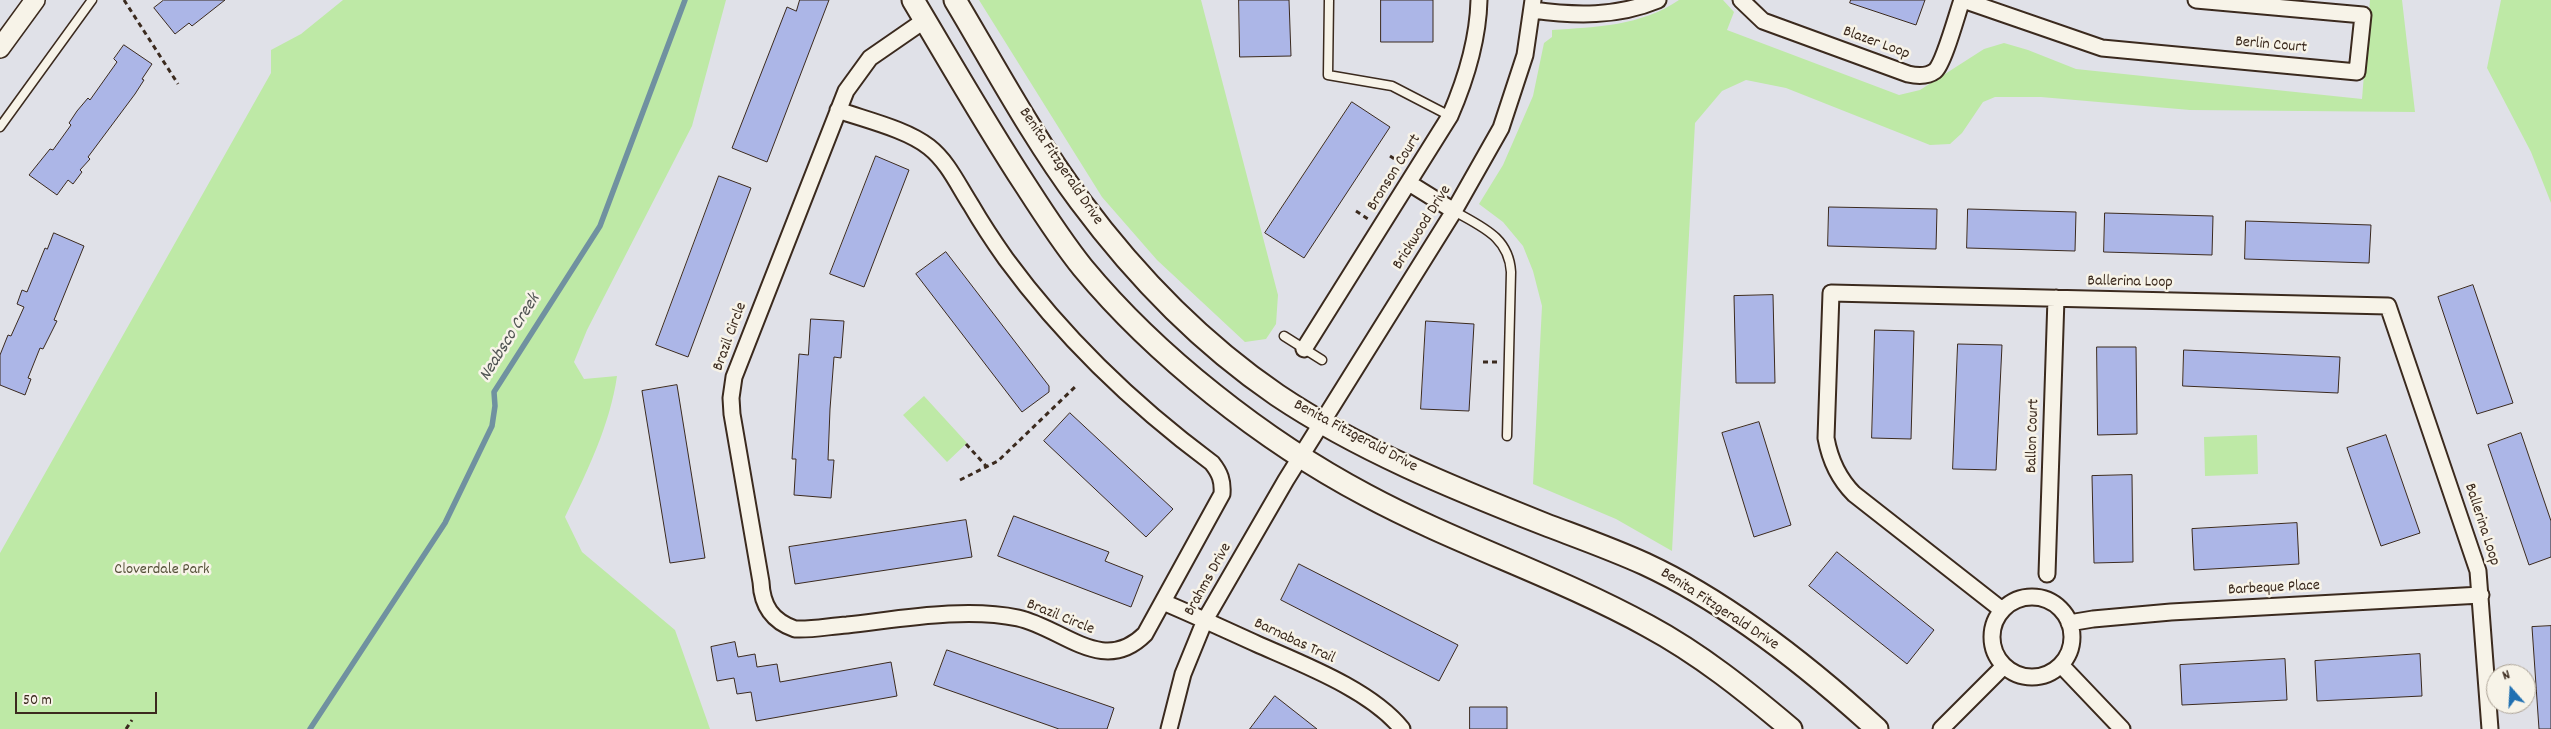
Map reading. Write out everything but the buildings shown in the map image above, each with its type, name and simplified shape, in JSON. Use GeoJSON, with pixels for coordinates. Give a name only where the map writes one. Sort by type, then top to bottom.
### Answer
{"type":"FeatureCollection","features":[{"type":"Feature","properties":{"kind":"main road"},"geometry":{"type":"LineString","coordinates":[[913,0],[999,144],[1045,216],[1083,268],[1146,336],[1202,385],[1300,456],[1365,495],[1440,532],[1559,582],[1650,627],[1700,658],[1749,694],[1791,729]]}},
{"type":"Feature","properties":{"kind":"main road","name":"Benita Fitzgerald Drive"},"geometry":{"type":"LineString","coordinates":[[955,0],[1068,184],[1107,236],[1138,272],[1182,317],[1229,359],[1278,395],[1321,422],[1378,453],[1432,478],[1648,565],[1739,619],[1835,691],[1876,729]]}},
{"type":"Feature","properties":{"kind":"street"},"geometry":{"type":"LineString","coordinates":[[0,48],[35,0]]}},
{"type":"Feature","properties":{"kind":"street","name":"Bronson Court"},"geometry":{"type":"LineString","coordinates":[[1304,349],[1450,116],[1462,88],[1472,55],[1479,0]]}},
{"type":"Feature","properties":{"kind":"street"},"geometry":{"type":"LineString","coordinates":[[1533,5],[1563,14],[1594,15],[1624,10],[1658,0]]}},
{"type":"Feature","properties":{"kind":"street","name":"Blazer Loop"},"geometry":{"type":"LineString","coordinates":[[1741,0],[1763,21],[1918,76],[1926,75],[1939,66],[1963,0]]}},
{"type":"Feature","properties":{"kind":"street","name":"Berlin Court"},"geometry":{"type":"LineString","coordinates":[[1963,0],[2102,48],[2357,72],[2363,15],[2196,0]]}},
{"type":"Feature","properties":{"kind":"street","name":"Brickwood Drive"},"geometry":{"type":"LineString","coordinates":[[1300,456],[1454,211],[1501,128],[1525,55],[1533,5]]}},
{"type":"Feature","properties":{"kind":"street","name":"Brazil Circle"},"geometry":{"type":"LineString","coordinates":[[838,110],[915,138],[944,162],[1007,260],[1072,338],[1129,396],[1212,463],[1219,472],[1223,483],[1222,494],[1145,634],[1135,644],[1123,650],[1109,653],[1095,650],[1043,627],[1018,619],[995,615],[924,617],[802,629],[784,625],[775,619],[766,608],[762,596],[731,398],[734,378],[838,110],[846,91],[870,58],[925,20]]}},
{"type":"Feature","properties":{"kind":"street"},"geometry":{"type":"LineString","coordinates":[[1409,183],[1454,211]]}},
{"type":"Feature","properties":{"kind":"street","name":"Ballerina Loop"},"geometry":{"type":"LineString","coordinates":[[2002,610],[1854,494],[1839,477],[1829,452],[1826,438],[1830,293],[2388,306],[2475,557],[2481,595],[2490,729]]}},
{"type":"Feature","properties":{"kind":"street","name":"Ballon Court"},"geometry":{"type":"LineString","coordinates":[[2047,574],[2056,298]]}},
{"type":"Feature","properties":{"kind":"street","name":"Brahms Drive"},"geometry":{"type":"LineString","coordinates":[[1169,729],[1183,674],[1206,620],[1300,456]]}},
{"type":"Feature","properties":{"kind":"street","name":"Barbeque Place"},"geometry":{"type":"LineString","coordinates":[[2069,623],[2093,618],[2171,612],[2481,595]]}},
{"type":"Feature","properties":{"kind":"street"},"geometry":{"type":"LineString","coordinates":[[2022,598],[2039,598],[2055,605],[2069,623],[2071,645],[2060,665],[2039,676],[2026,677],[2014,673],[2004,666],[1996,656],[1992,638],[1995,620],[2002,610],[2022,598]]}},
{"type":"Feature","properties":{"kind":"street","name":"Barnabas Trail"},"geometry":{"type":"LineString","coordinates":[[1163,602],[1206,620],[1340,683],[1386,711],[1402,729]]}},
{"type":"Feature","properties":{"kind":"street"},"geometry":{"type":"LineString","coordinates":[[2060,665],[2122,729]]}},
{"type":"Feature","properties":{"kind":"street"},"geometry":{"type":"LineString","coordinates":[[1941,729],[2004,666]]}},
{"type":"Feature","properties":{"kind":"lane"},"geometry":{"type":"LineString","coordinates":[[0,127],[92,0]]}},
{"type":"Feature","properties":{"kind":"lane"},"geometry":{"type":"LineString","coordinates":[[1329,0],[1328,75],[1392,86],[1450,116]]}},
{"type":"Feature","properties":{"kind":"lane"},"geometry":{"type":"LineString","coordinates":[[1454,211],[1498,239],[1510,256],[1507,436]]}},
{"type":"Feature","properties":{"kind":"lane"},"geometry":{"type":"LineString","coordinates":[[1284,336],[1322,360]]}},
{"type":"Feature","properties":{"kind":"path"},"geometry":{"type":"LineString","coordinates":[[124,0],[178,84]]}},
{"type":"Feature","properties":{"kind":"path"},"geometry":{"type":"LineString","coordinates":[[960,480],[1000,459],[1074,387]]}},
{"type":"Feature","properties":{"kind":"path"},"geometry":{"type":"LineString","coordinates":[[966,444],[987,467]]}},
{"type":"Feature","properties":{"kind":"path"},"geometry":{"type":"LineString","coordinates":[[126,729],[132,720]]}},
{"type":"Feature","properties":{"kind":"green space","name":"Cloverdale Park"},"geometry":{"type":"Polygon","coordinates":[[[343,0],[726,0],[692,126],[587,330],[574,362],[584,379],[617,376],[614,394],[603,430],[589,466],[565,517],[582,552],[675,630],[710,729],[0,729],[0,553],[271,73],[271,50],[301,34],[343,0]]]}},
{"type":"Feature","properties":{"kind":"green space"},"geometry":{"type":"Polygon","coordinates":[[[979,0],[1201,0],[1278,295],[1276,324],[1266,339],[1245,342],[1157,260],[1102,197],[979,0]]]}},
{"type":"Feature","properties":{"kind":"green space"},"geometry":{"type":"Polygon","coordinates":[[[1679,0],[1723,0],[1734,12],[1727,30],[1899,95],[1920,90],[1984,49],[2004,43],[2028,50],[2076,69],[2362,99],[2370,0],[2402,0],[2415,112],[2190,110],[2041,97],[1995,97],[1983,102],[1962,133],[1950,144],[1930,145],[1786,88],[1746,80],[1722,91],[1695,123],[1672,551],[1616,519],[1533,484],[1542,306],[1533,271],[1523,246],[1503,222],[1479,204],[1503,165],[1533,96],[1544,43],[1552,37],[1552,30],[1618,24],[1649,15],[1679,0]]]}},
{"type":"Feature","properties":{"kind":"green space"},"geometry":{"type":"Polygon","coordinates":[[[2501,0],[2551,0],[2551,203],[2531,152],[2487,68],[2501,0]]]}},
{"type":"Feature","properties":{"kind":"green space"},"geometry":{"type":"Polygon","coordinates":[[[924,396],[967,443],[947,462],[903,415],[924,396]]]}},
{"type":"Feature","properties":{"kind":"green space"},"geometry":{"type":"Polygon","coordinates":[[[2257,435],[2258,474],[2205,476],[2204,437],[2257,435]]]}},
{"type":"Feature","properties":{"kind":"waterway","name":"Neabsco Creek"},"geometry":{"type":"LineString","coordinates":[[310,729],[445,523],[492,426],[495,406],[494,392],[600,226],[685,0]]}}]}
